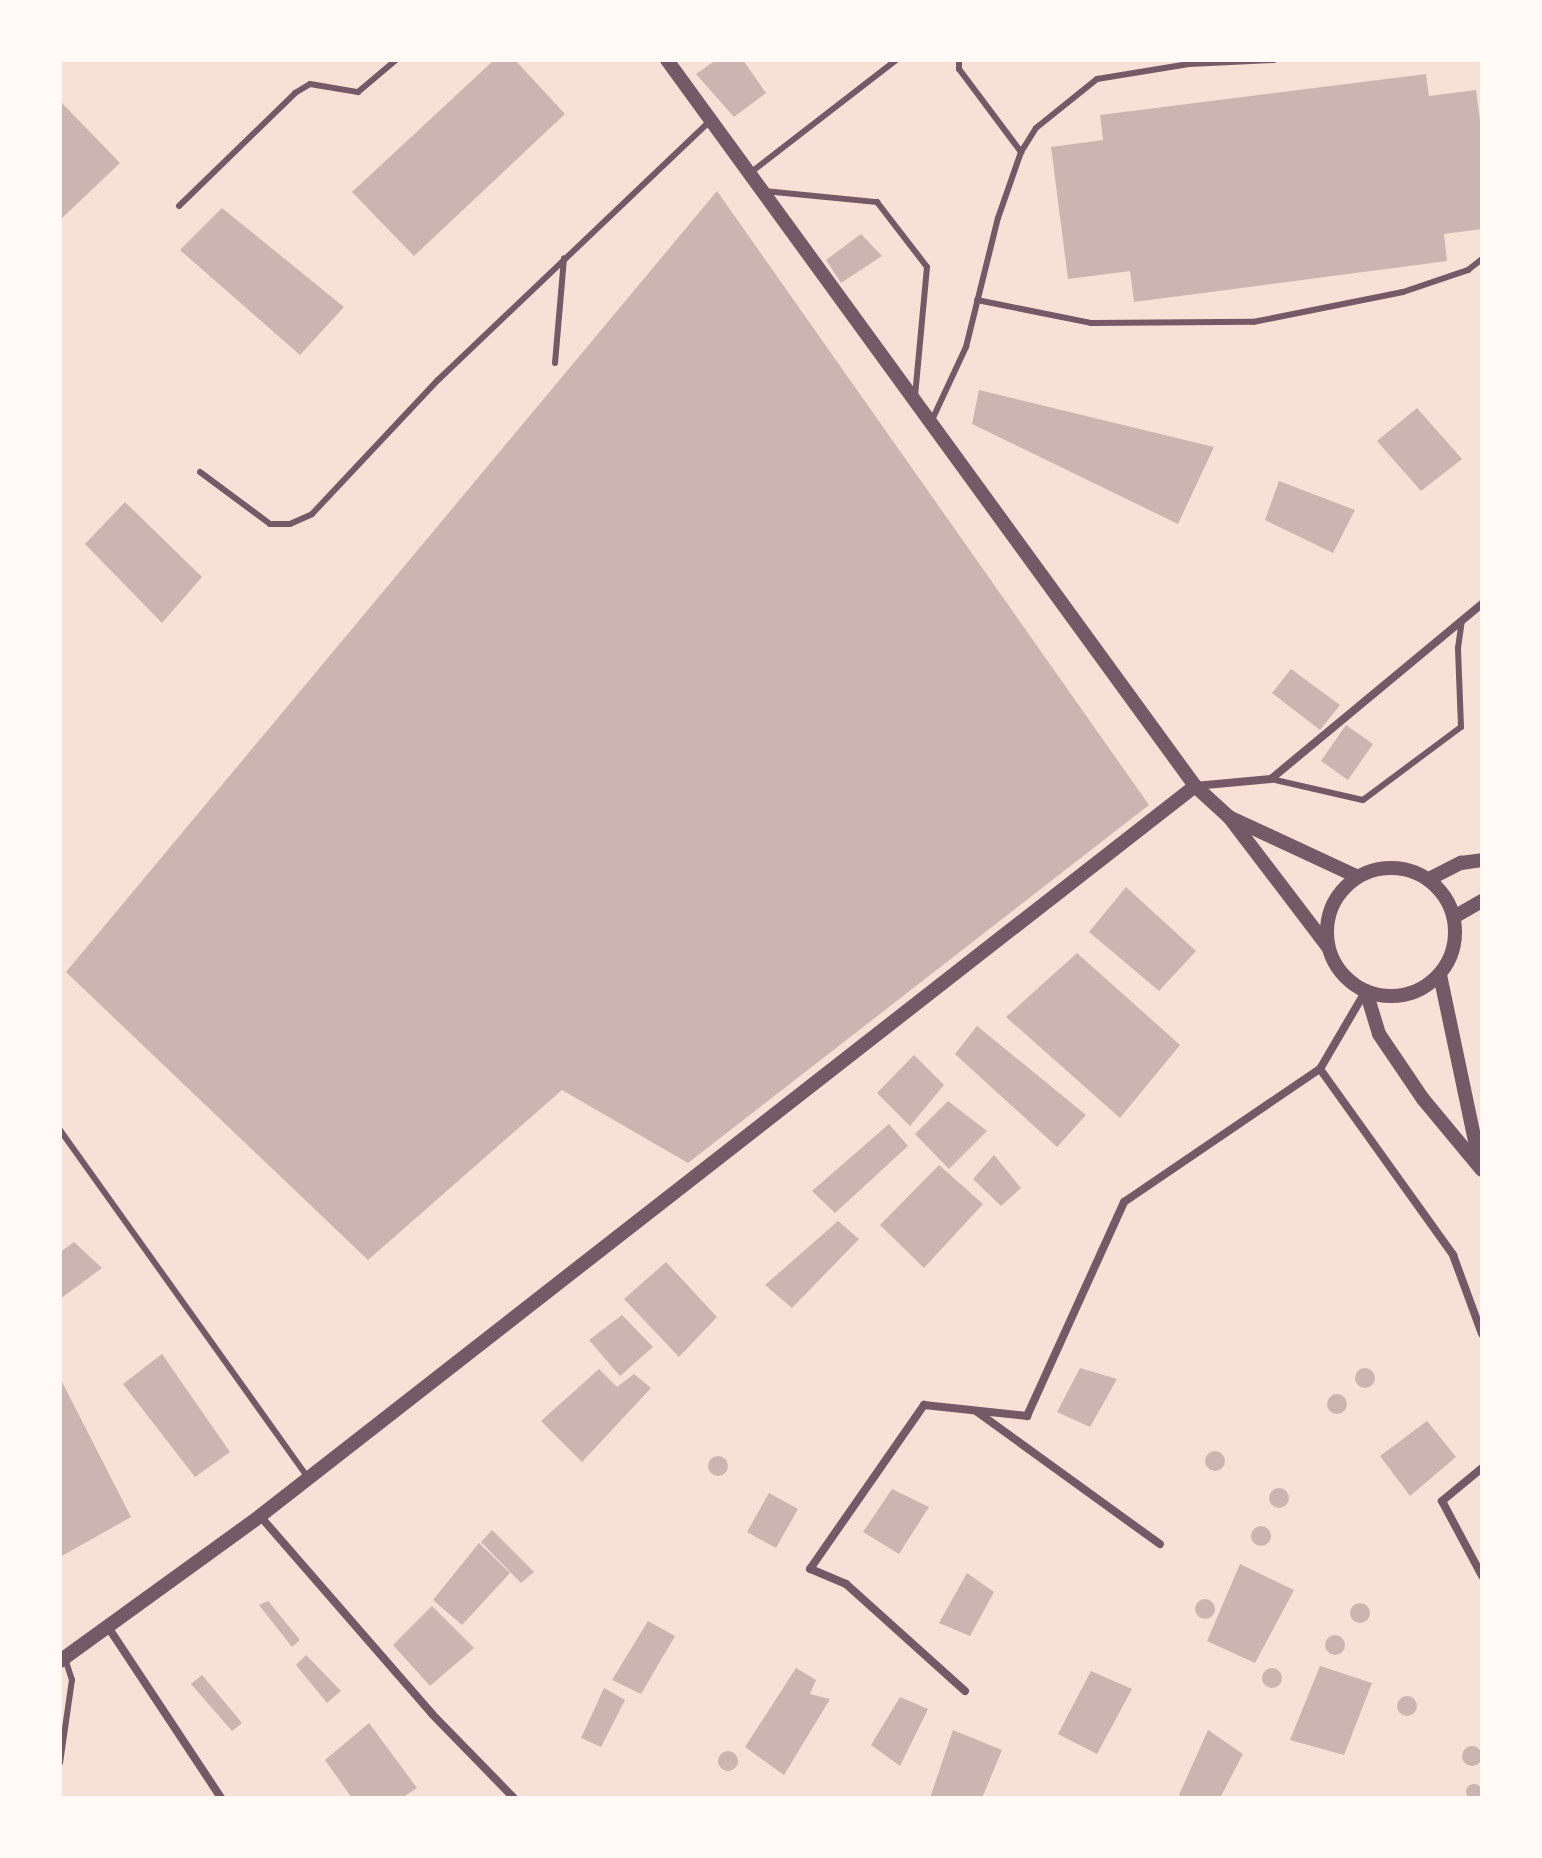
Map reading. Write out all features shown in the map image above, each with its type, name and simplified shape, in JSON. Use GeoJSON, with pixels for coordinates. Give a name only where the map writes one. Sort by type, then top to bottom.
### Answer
{"type":"FeatureCollection","features":[{"type":"Feature","properties":{"kind":"street"},"geometry":{"type":"LineString","coordinates":[[667,60],[1195,786],[1229,817],[1328,947],[1348,980],[1366,991],[1405,995],[1440,975],[1451,957],[1454,917],[1431,878]]}},
{"type":"Feature","properties":{"kind":"street"},"geometry":{"type":"LineString","coordinates":[[62,1660],[260,1516],[1195,786],[1271,779],[1482,604]]}},
{"type":"Feature","properties":{"kind":"street"},"geometry":{"type":"LineString","coordinates":[[1229,817],[1358,877]]}},
{"type":"Feature","properties":{"kind":"street"},"geometry":{"type":"LineString","coordinates":[[1328,947],[1332,906],[1358,877],[1397,868],[1431,878],[1461,863],[1482,860]]}},
{"type":"Feature","properties":{"kind":"street"},"geometry":{"type":"LineString","coordinates":[[1454,917],[1482,901]]}},
{"type":"Feature","properties":{"kind":"street"},"geometry":{"type":"LineString","coordinates":[[1440,975],[1482,1169]]}},
{"type":"Feature","properties":{"kind":"street"},"geometry":{"type":"LineString","coordinates":[[965,1691],[846,1584],[810,1569],[924,1405],[1027,1416],[1124,1202],[1320,1069],[1366,991]]}},
{"type":"Feature","properties":{"kind":"street"},"geometry":{"type":"LineString","coordinates":[[1366,991],[1379,1034],[1423,1099],[1482,1169]]}},
{"type":"Feature","properties":{"kind":"street"},"geometry":{"type":"LineString","coordinates":[[1320,1069],[1453,1255],[1482,1334]]}},
{"type":"Feature","properties":{"kind":"street"},"geometry":{"type":"LineString","coordinates":[[975,1411],[1160,1544]]}},
{"type":"Feature","properties":{"kind":"street"},"geometry":{"type":"LineString","coordinates":[[1482,1468],[1442,1501],[1482,1576]]}},
{"type":"Feature","properties":{"kind":"street"},"geometry":{"type":"LineString","coordinates":[[260,1516],[432,1714],[514,1798]]}},
{"type":"Feature","properties":{"kind":"street"},"geometry":{"type":"LineString","coordinates":[[108,1627],[221,1798]]}},
{"type":"Feature","properties":{"kind":"lane"},"geometry":{"type":"LineString","coordinates":[[179,206],[295,93],[310,84],[358,92],[396,60]]}},
{"type":"Feature","properties":{"kind":"lane"},"geometry":{"type":"LineString","coordinates":[[749,174],[896,60]]}},
{"type":"Feature","properties":{"kind":"lane"},"geometry":{"type":"LineString","coordinates":[[959,60],[959,69],[1021,152]]}},
{"type":"Feature","properties":{"kind":"lane"},"geometry":{"type":"LineString","coordinates":[[930,424],[966,347],[1021,152],[1036,128],[1097,79],[1189,64],[1274,60]]}},
{"type":"Feature","properties":{"kind":"lane"},"geometry":{"type":"LineString","coordinates":[[200,472],[270,524],[290,524],[312,514],[438,380],[711,120]]}},
{"type":"Feature","properties":{"kind":"lane"},"geometry":{"type":"LineString","coordinates":[[762,191],[877,202],[927,267],[915,404]]}},
{"type":"Feature","properties":{"kind":"lane"},"geometry":{"type":"LineString","coordinates":[[555,363],[564,258]]}},
{"type":"Feature","properties":{"kind":"lane"},"geometry":{"type":"LineString","coordinates":[[977,300],[1091,323],[1253,322],[1403,292],[1468,270],[1482,259]]}},
{"type":"Feature","properties":{"kind":"lane"},"geometry":{"type":"LineString","coordinates":[[1271,779],[1363,800],[1461,727],[1458,648],[1463,618]]}},
{"type":"Feature","properties":{"kind":"lane"},"geometry":{"type":"LineString","coordinates":[[60,1130],[308,1478]]}},
{"type":"Feature","properties":{"kind":"lane"},"geometry":{"type":"LineString","coordinates":[[60,1763],[72,1680],[62,1660]]}},
{"type":"Feature","properties":{"kind":"building"},"geometry":{"type":"Polygon","coordinates":[[[494,60],[515,60],[565,114],[414,256],[352,192],[494,60]]]}},
{"type":"Feature","properties":{"kind":"building"},"geometry":{"type":"Polygon","coordinates":[[[716,60],[743,60],[766,93],[734,117],[696,74],[716,60]]]}},
{"type":"Feature","properties":{"kind":"building"},"geometry":{"type":"Polygon","coordinates":[[[1426,74],[1429,96],[1476,90],[1482,136],[1482,229],[1444,234],[1447,261],[1134,302],[1130,271],[1068,279],[1051,147],[1103,140],[1100,115],[1426,74]]]}},
{"type":"Feature","properties":{"kind":"building"},"geometry":{"type":"Polygon","coordinates":[[[60,101],[120,163],[60,220],[60,101]]]}},
{"type":"Feature","properties":{"kind":"building"},"geometry":{"type":"Polygon","coordinates":[[[717,191],[1149,805],[688,1163],[562,1090],[368,1260],[66,972],[717,191]]]}},
{"type":"Feature","properties":{"kind":"building"},"geometry":{"type":"Polygon","coordinates":[[[222,208],[344,307],[300,355],[180,250],[222,208]]]}},
{"type":"Feature","properties":{"kind":"building"},"geometry":{"type":"Polygon","coordinates":[[[861,234],[882,256],[841,283],[826,260],[861,234]]]}},
{"type":"Feature","properties":{"kind":"building"},"geometry":{"type":"Polygon","coordinates":[[[979,390],[1214,447],[1178,524],[972,424],[979,390]]]}},
{"type":"Feature","properties":{"kind":"building"},"geometry":{"type":"Polygon","coordinates":[[[1417,408],[1462,459],[1421,491],[1377,441],[1417,408]]]}},
{"type":"Feature","properties":{"kind":"building"},"geometry":{"type":"Polygon","coordinates":[[[1279,481],[1355,510],[1333,553],[1265,520],[1279,481]]]}},
{"type":"Feature","properties":{"kind":"building"},"geometry":{"type":"Polygon","coordinates":[[[125,502],[202,577],[162,623],[85,544],[125,502]]]}},
{"type":"Feature","properties":{"kind":"building"},"geometry":{"type":"Polygon","coordinates":[[[1291,669],[1340,705],[1320,730],[1272,693],[1291,669]]]}},
{"type":"Feature","properties":{"kind":"building"},"geometry":{"type":"Polygon","coordinates":[[[1346,725],[1373,744],[1348,780],[1321,761],[1346,725]]]}},
{"type":"Feature","properties":{"kind":"building"},"geometry":{"type":"Polygon","coordinates":[[[1126,887],[1196,951],[1159,991],[1089,932],[1126,887]]]}},
{"type":"Feature","properties":{"kind":"building"},"geometry":{"type":"Polygon","coordinates":[[[1077,953],[1180,1045],[1120,1118],[1006,1017],[1077,953]]]}},
{"type":"Feature","properties":{"kind":"building"},"geometry":{"type":"Polygon","coordinates":[[[977,1026],[1086,1115],[1057,1147],[955,1054],[977,1026]]]}},
{"type":"Feature","properties":{"kind":"building"},"geometry":{"type":"Polygon","coordinates":[[[914,1055],[944,1085],[910,1126],[877,1093],[914,1055]]]}},
{"type":"Feature","properties":{"kind":"building"},"geometry":{"type":"Polygon","coordinates":[[[948,1101],[987,1131],[949,1169],[915,1134],[948,1101]]]}},
{"type":"Feature","properties":{"kind":"building"},"geometry":{"type":"Polygon","coordinates":[[[889,1124],[908,1146],[835,1213],[812,1191],[889,1124]]]}},
{"type":"Feature","properties":{"kind":"building"},"geometry":{"type":"Polygon","coordinates":[[[994,1155],[1021,1188],[1001,1206],[973,1179],[994,1155]]]}},
{"type":"Feature","properties":{"kind":"building"},"geometry":{"type":"Polygon","coordinates":[[[939,1165],[983,1204],[924,1268],[880,1225],[939,1165]]]}},
{"type":"Feature","properties":{"kind":"building"},"geometry":{"type":"Polygon","coordinates":[[[838,1221],[859,1239],[792,1308],[765,1285],[838,1221]]]}},
{"type":"Feature","properties":{"kind":"building"},"geometry":{"type":"Polygon","coordinates":[[[74,1242],[102,1268],[60,1299],[60,1252],[74,1242]]]}},
{"type":"Feature","properties":{"kind":"building"},"geometry":{"type":"Polygon","coordinates":[[[666,1262],[717,1317],[679,1357],[624,1299],[666,1262]]]}},
{"type":"Feature","properties":{"kind":"building"},"geometry":{"type":"Polygon","coordinates":[[[622,1315],[653,1347],[620,1376],[589,1340],[622,1315]]]}},
{"type":"Feature","properties":{"kind":"building"},"geometry":{"type":"Polygon","coordinates":[[[162,1354],[230,1452],[195,1477],[123,1384],[162,1354]]]}},
{"type":"Feature","properties":{"kind":"building"},"geometry":{"type":"Polygon","coordinates":[[[1080,1368],[1117,1379],[1090,1427],[1057,1412],[1080,1368]]]}},
{"type":"Feature","properties":{"kind":"building"},"geometry":{"type":"Polygon","coordinates":[[[1365,1368],[1372,1371],[1375,1378],[1372,1385],[1365,1388],[1358,1385],[1355,1378],[1358,1371],[1365,1368]]]}},
{"type":"Feature","properties":{"kind":"building"},"geometry":{"type":"Polygon","coordinates":[[[599,1369],[617,1387],[634,1374],[651,1388],[582,1462],[541,1421],[599,1369]]]}},
{"type":"Feature","properties":{"kind":"building"},"geometry":{"type":"Polygon","coordinates":[[[60,1378],[131,1517],[60,1557],[60,1378]]]}},
{"type":"Feature","properties":{"kind":"building"},"geometry":{"type":"Polygon","coordinates":[[[1337,1394],[1344,1397],[1347,1404],[1344,1411],[1337,1414],[1330,1411],[1327,1404],[1330,1397],[1337,1394]]]}},
{"type":"Feature","properties":{"kind":"building"},"geometry":{"type":"Polygon","coordinates":[[[1427,1421],[1456,1457],[1410,1496],[1380,1456],[1427,1421]]]}},
{"type":"Feature","properties":{"kind":"building"},"geometry":{"type":"Polygon","coordinates":[[[1215,1451],[1222,1454],[1225,1461],[1222,1468],[1215,1471],[1208,1468],[1205,1461],[1208,1454],[1215,1451]]]}},
{"type":"Feature","properties":{"kind":"building"},"geometry":{"type":"Polygon","coordinates":[[[718,1456],[725,1459],[728,1466],[725,1473],[718,1476],[711,1473],[708,1466],[711,1459],[718,1456]]]}},
{"type":"Feature","properties":{"kind":"building"},"geometry":{"type":"Polygon","coordinates":[[[1279,1488],[1286,1491],[1289,1498],[1286,1505],[1279,1508],[1272,1505],[1269,1498],[1272,1491],[1279,1488]]]}},
{"type":"Feature","properties":{"kind":"building"},"geometry":{"type":"Polygon","coordinates":[[[892,1489],[929,1507],[899,1554],[863,1532],[892,1489]]]}},
{"type":"Feature","properties":{"kind":"building"},"geometry":{"type":"Polygon","coordinates":[[[769,1493],[798,1509],[776,1548],[747,1532],[769,1493]]]}},
{"type":"Feature","properties":{"kind":"building"},"geometry":{"type":"Polygon","coordinates":[[[1261,1526],[1268,1529],[1271,1536],[1268,1543],[1261,1546],[1254,1543],[1251,1536],[1254,1529],[1261,1526]]]}},
{"type":"Feature","properties":{"kind":"building"},"geometry":{"type":"Polygon","coordinates":[[[492,1530],[534,1572],[521,1583],[481,1542],[492,1530]]]}},
{"type":"Feature","properties":{"kind":"building"},"geometry":{"type":"Polygon","coordinates":[[[479,1543],[510,1573],[462,1625],[433,1600],[479,1543]]]}},
{"type":"Feature","properties":{"kind":"building"},"geometry":{"type":"Polygon","coordinates":[[[1240,1564],[1294,1590],[1255,1663],[1207,1641],[1240,1564]]]}},
{"type":"Feature","properties":{"kind":"building"},"geometry":{"type":"Polygon","coordinates":[[[967,1573],[994,1592],[970,1636],[939,1623],[967,1573]]]}},
{"type":"Feature","properties":{"kind":"building"},"geometry":{"type":"Polygon","coordinates":[[[1205,1599],[1212,1602],[1215,1609],[1212,1616],[1205,1619],[1198,1616],[1195,1609],[1198,1602],[1205,1599]]]}},
{"type":"Feature","properties":{"kind":"building"},"geometry":{"type":"Polygon","coordinates":[[[268,1601],[300,1640],[292,1647],[259,1605],[268,1601]]]}},
{"type":"Feature","properties":{"kind":"building"},"geometry":{"type":"Polygon","coordinates":[[[1360,1603],[1367,1606],[1370,1613],[1367,1620],[1360,1623],[1353,1620],[1350,1613],[1353,1606],[1360,1603]]]}},
{"type":"Feature","properties":{"kind":"building"},"geometry":{"type":"Polygon","coordinates":[[[432,1606],[474,1648],[430,1686],[393,1645],[432,1606]]]}},
{"type":"Feature","properties":{"kind":"building"},"geometry":{"type":"Polygon","coordinates":[[[648,1621],[675,1636],[641,1694],[612,1680],[648,1621]]]}},
{"type":"Feature","properties":{"kind":"building"},"geometry":{"type":"Polygon","coordinates":[[[1335,1635],[1342,1638],[1345,1645],[1342,1652],[1335,1655],[1328,1652],[1325,1645],[1328,1638],[1335,1635]]]}},
{"type":"Feature","properties":{"kind":"building"},"geometry":{"type":"Polygon","coordinates":[[[306,1655],[341,1691],[327,1703],[296,1665],[306,1655]]]}},
{"type":"Feature","properties":{"kind":"building"},"geometry":{"type":"Polygon","coordinates":[[[1320,1666],[1372,1683],[1344,1755],[1290,1740],[1320,1666]]]}},
{"type":"Feature","properties":{"kind":"building"},"geometry":{"type":"Polygon","coordinates":[[[796,1668],[816,1680],[810,1694],[830,1699],[784,1775],[745,1747],[796,1668]]]}},
{"type":"Feature","properties":{"kind":"building"},"geometry":{"type":"Polygon","coordinates":[[[1272,1668],[1279,1671],[1282,1678],[1279,1685],[1272,1688],[1265,1685],[1262,1678],[1265,1671],[1272,1668]]]}},
{"type":"Feature","properties":{"kind":"building"},"geometry":{"type":"Polygon","coordinates":[[[1091,1671],[1132,1689],[1097,1754],[1058,1734],[1091,1671]]]}},
{"type":"Feature","properties":{"kind":"building"},"geometry":{"type":"Polygon","coordinates":[[[202,1675],[242,1723],[232,1731],[191,1684],[202,1675]]]}},
{"type":"Feature","properties":{"kind":"building"},"geometry":{"type":"Polygon","coordinates":[[[604,1688],[625,1700],[601,1747],[581,1738],[604,1688]]]}},
{"type":"Feature","properties":{"kind":"building"},"geometry":{"type":"Polygon","coordinates":[[[1407,1696],[1414,1699],[1417,1706],[1414,1713],[1407,1716],[1400,1713],[1397,1706],[1400,1699],[1407,1696]]]}},
{"type":"Feature","properties":{"kind":"building"},"geometry":{"type":"Polygon","coordinates":[[[900,1697],[928,1709],[900,1766],[871,1745],[900,1697]]]}},
{"type":"Feature","properties":{"kind":"building"},"geometry":{"type":"Polygon","coordinates":[[[369,1723],[417,1788],[402,1798],[352,1798],[325,1760],[369,1723]]]}},
{"type":"Feature","properties":{"kind":"building"},"geometry":{"type":"Polygon","coordinates":[[[953,1730],[1002,1750],[982,1798],[930,1798],[953,1730]]]}},
{"type":"Feature","properties":{"kind":"building"},"geometry":{"type":"Polygon","coordinates":[[[1208,1730],[1243,1754],[1220,1798],[1185,1798],[1179,1795],[1208,1730]]]}},
{"type":"Feature","properties":{"kind":"building"},"geometry":{"type":"Polygon","coordinates":[[[1472,1746],[1479,1749],[1482,1756],[1479,1763],[1472,1766],[1465,1763],[1462,1756],[1465,1749],[1472,1746]]]}},
{"type":"Feature","properties":{"kind":"building"},"geometry":{"type":"Polygon","coordinates":[[[728,1751],[735,1754],[738,1761],[735,1768],[728,1771],[721,1768],[718,1761],[721,1754],[728,1751]]]}},
{"type":"Feature","properties":{"kind":"building"},"geometry":{"type":"Polygon","coordinates":[[[1471,1784],[1477,1784],[1482,1792],[1480,1798],[1471,1800],[1466,1795],[1466,1789],[1471,1784]]]}}]}
